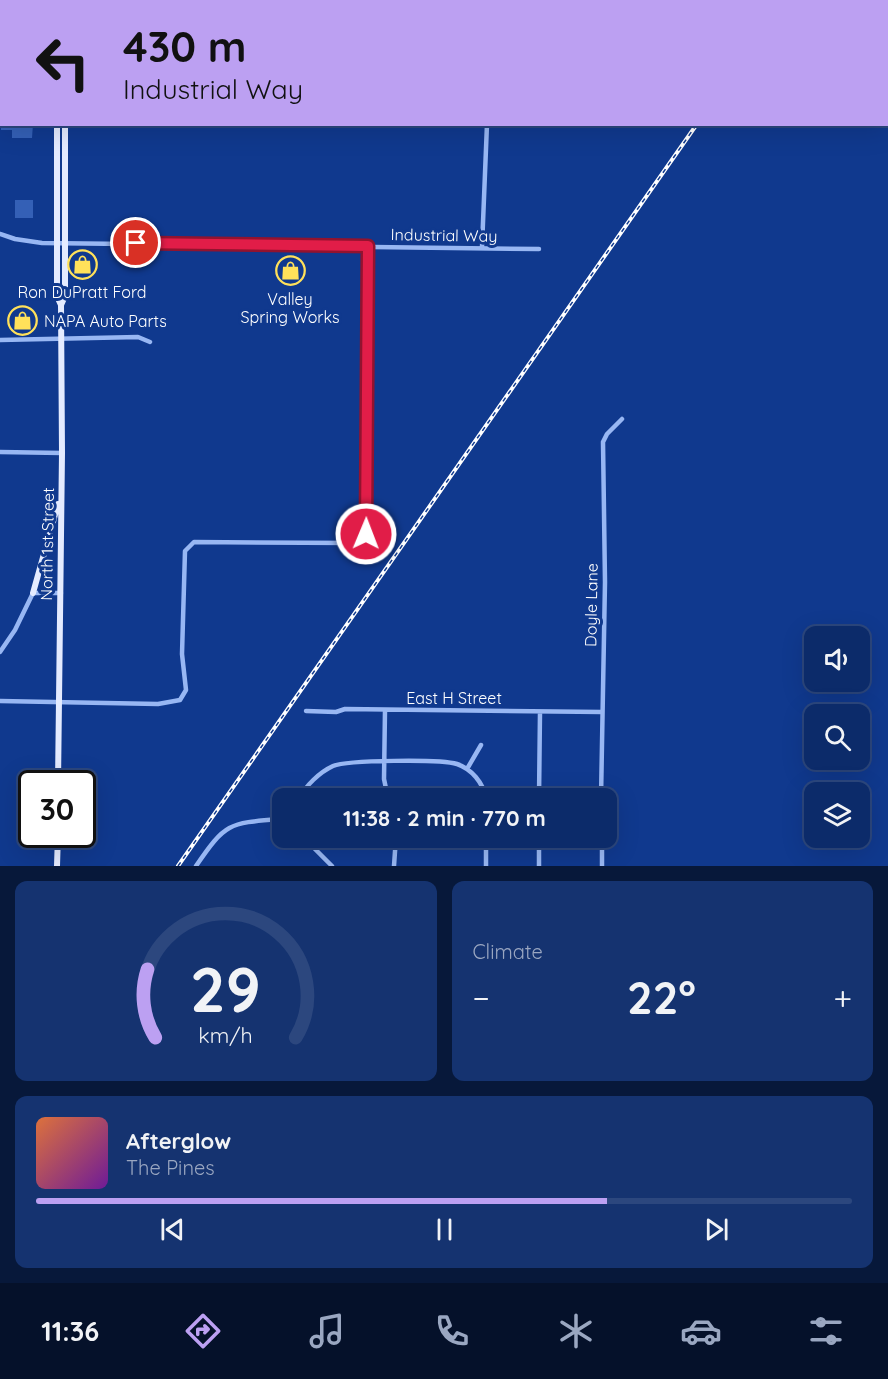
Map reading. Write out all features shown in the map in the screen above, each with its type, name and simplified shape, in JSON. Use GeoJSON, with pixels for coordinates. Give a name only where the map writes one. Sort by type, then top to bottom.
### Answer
{"type":"FeatureCollection","features":[{"type":"Feature","properties":{"kind":"main road","name":"North 1st Street"},"geometry":{"type":"LineString","coordinates":[[57,126],[65,296],[61,305],[62,453],[58,770]]}},
{"type":"Feature","properties":{"kind":"main road","name":"North 1st Street"},"geometry":{"type":"LineString","coordinates":[[61,243],[65,126]]}},
{"type":"Feature","properties":{"kind":"main road"},"geometry":{"type":"LineString","coordinates":[[33,593],[61,495]]}},
{"type":"Feature","properties":{"kind":"main road"},"geometry":{"type":"LineString","coordinates":[[57,866],[58,848]]}},
{"type":"Feature","properties":{"kind":"street"},"geometry":{"type":"LineString","coordinates":[[482,248],[487,126]]}},
{"type":"Feature","properties":{"kind":"street","name":"Industrial Way"},"geometry":{"type":"LineString","coordinates":[[0,234],[27,242],[61,243],[539,249]]}},
{"type":"Feature","properties":{"kind":"street"},"geometry":{"type":"LineString","coordinates":[[0,701],[60,700],[158,704],[180,700],[186,690],[182,645],[185,551],[189,545],[194,542],[353,543],[361,541],[366,534],[368,246]]}},
{"type":"Feature","properties":{"kind":"street"},"geometry":{"type":"LineString","coordinates":[[0,340],[138,338],[150,342]]}},
{"type":"Feature","properties":{"kind":"street","name":"Doyle Lane"},"geometry":{"type":"LineString","coordinates":[[602,788],[605,582],[603,442],[607,434],[622,419]]}},
{"type":"Feature","properties":{"kind":"street"},"geometry":{"type":"LineString","coordinates":[[0,452],[62,453]]}},
{"type":"Feature","properties":{"kind":"street"},"geometry":{"type":"LineString","coordinates":[[0,652],[15,630],[33,593],[60,593]]}},
{"type":"Feature","properties":{"kind":"street"},"geometry":{"type":"LineString","coordinates":[[385,710],[384,762],[387,788]]}},
{"type":"Feature","properties":{"kind":"street","name":"East H Street"},"geometry":{"type":"LineString","coordinates":[[306,711],[602,712]]}},
{"type":"Feature","properties":{"kind":"street"},"geometry":{"type":"LineString","coordinates":[[540,712],[540,788]]}},
{"type":"Feature","properties":{"kind":"street"},"geometry":{"type":"LineString","coordinates":[[467,769],[481,745]]}},
{"type":"Feature","properties":{"kind":"street"},"geometry":{"type":"LineString","coordinates":[[307,788],[334,766],[346,762],[451,763],[467,769],[482,788]]}},
{"type":"Feature","properties":{"kind":"street"},"geometry":{"type":"LineString","coordinates":[[196,866],[217,836],[226,828],[242,822],[272,820]]}},
{"type":"Feature","properties":{"kind":"street"},"geometry":{"type":"LineString","coordinates":[[314,848],[332,866]]}},
{"type":"Feature","properties":{"kind":"street"},"geometry":{"type":"LineString","coordinates":[[394,866],[395,848]]}},
{"type":"Feature","properties":{"kind":"street"},"geometry":{"type":"LineString","coordinates":[[486,848],[486,866]]}},
{"type":"Feature","properties":{"kind":"street"},"geometry":{"type":"LineString","coordinates":[[539,848],[539,866]]}},
{"type":"Feature","properties":{"kind":"street"},"geometry":{"type":"LineString","coordinates":[[602,848],[602,866]]}},
{"type":"Feature","properties":{"kind":"building"},"geometry":{"type":"Polygon","coordinates":[[[1,126],[33,126],[32,138],[12,138],[12,130],[1,130],[1,126]]]}},
{"type":"Feature","properties":{"kind":"building"},"geometry":{"type":"Polygon","coordinates":[[[15,200],[33,200],[33,218],[15,218],[15,200]]]}},
{"type":"Feature","properties":{"kind":"building","name":"NAPA Auto Parts"},"geometry":{"type":"Polygon","coordinates":[[[34,314],[34,328],[13,328],[13,315],[34,314]]]}},
{"type":"Feature","properties":{"kind":"railway"},"geometry":{"type":"LineString","coordinates":[[178,866],[696,126]]}},
{"type":"Feature","properties":{"kind":"place","name":"Ron DuPratt Ford"},"geometry":{"type":"Point","coordinates":[82,264]}},
{"type":"Feature","properties":{"kind":"place","name":"Valley Spring Works"},"geometry":{"type":"Point","coordinates":[290,271]}},
{"type":"Feature","properties":{"kind":"place","name":"NAPA Auto Parts"},"geometry":{"type":"Point","coordinates":[23,321]}},
{"type":"Feature","properties":{"kind":"route"},"geometry":{"type":"LineString","coordinates":[[136,243],[368,246],[366,534]]}}]}
